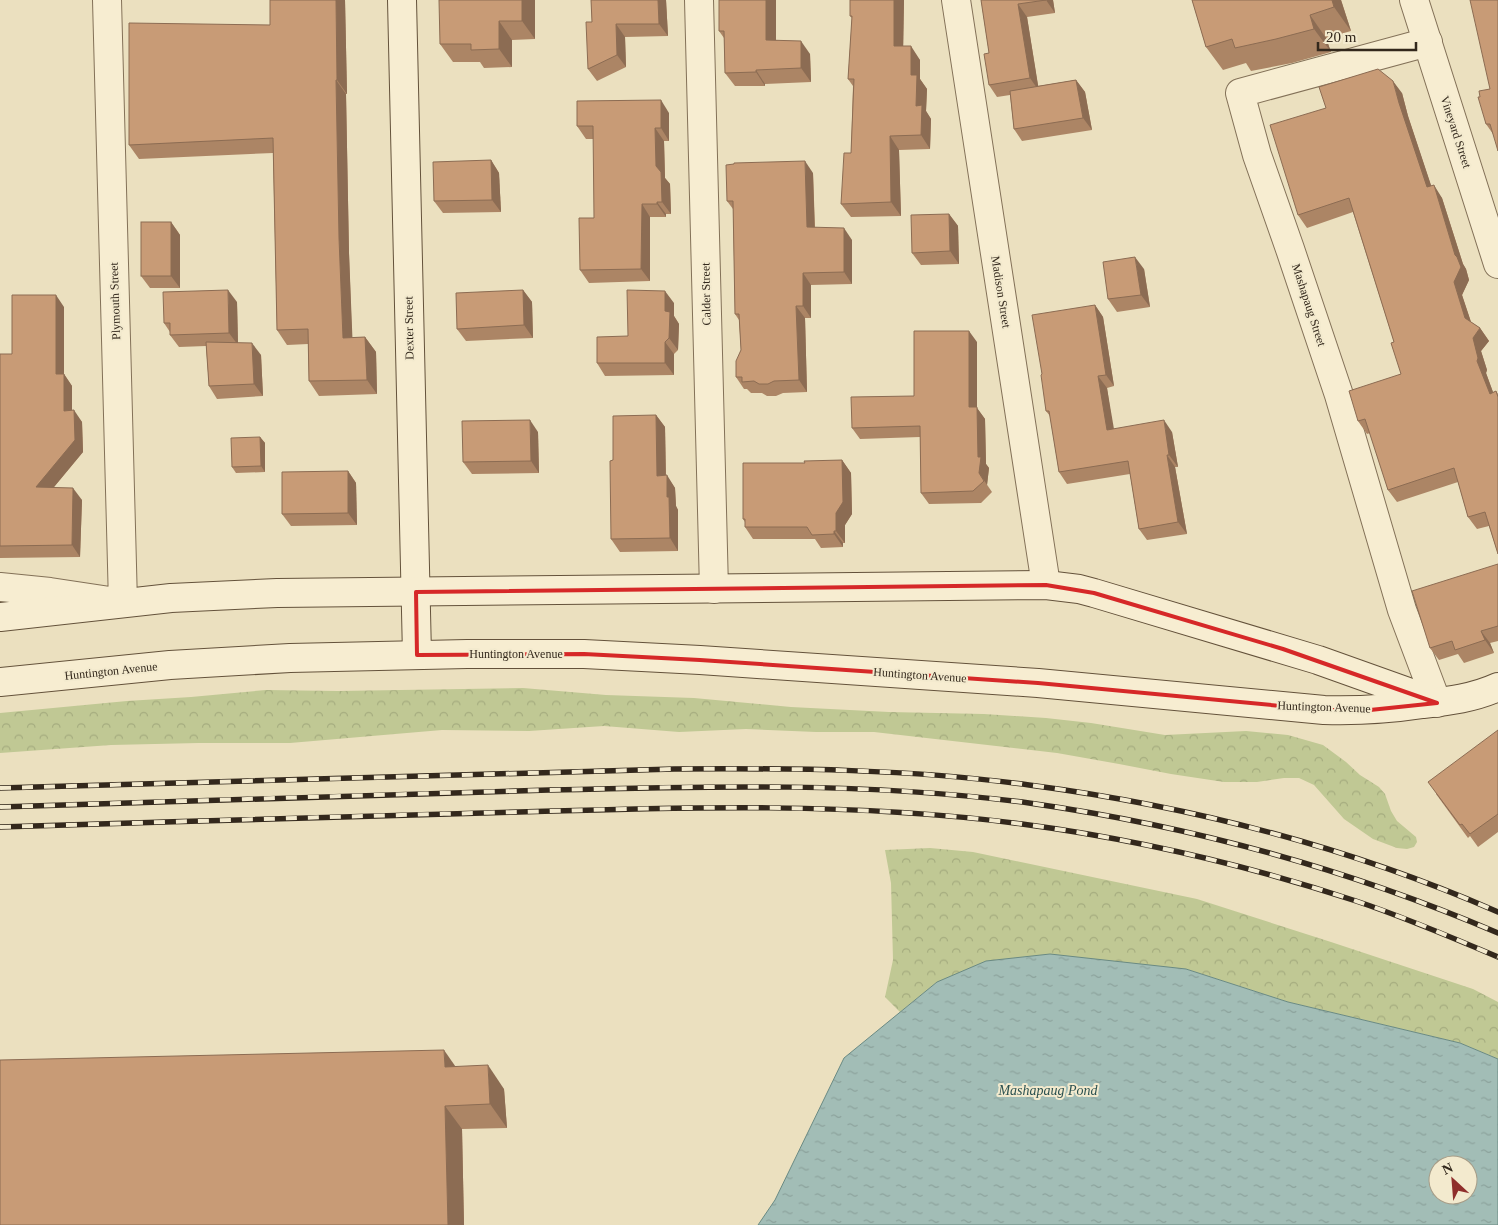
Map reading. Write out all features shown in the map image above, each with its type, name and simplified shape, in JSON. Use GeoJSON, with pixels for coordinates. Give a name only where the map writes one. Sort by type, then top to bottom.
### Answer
{"type":"FeatureCollection","features":[{"type":"Feature","properties":{"kind":"street","name":"Plymouth Street"},"geometry":{"type":"LineString","coordinates":[[107,0],[123,602]]}},
{"type":"Feature","properties":{"kind":"street","name":"Dexter Street"},"geometry":{"type":"LineString","coordinates":[[402,0],[417,655]]}},
{"type":"Feature","properties":{"kind":"street","name":"Calder Street"},"geometry":{"type":"LineString","coordinates":[[699,0],[714,589]]}},
{"type":"Feature","properties":{"kind":"street","name":"Madison Street"},"geometry":{"type":"LineString","coordinates":[[956,0],[1046,585]]}},
{"type":"Feature","properties":{"kind":"street","name":"Vineyard Street"},"geometry":{"type":"LineString","coordinates":[[1414,0],[1498,264]]}},
{"type":"Feature","properties":{"kind":"street","name":"Mashapaug Street"},"geometry":{"type":"LineString","coordinates":[[1428,42],[1240,93],[1257,156],[1293,256],[1344,412],[1402,610],[1437,703]]}},
{"type":"Feature","properties":{"kind":"street"},"geometry":{"type":"LineString","coordinates":[[0,617],[123,602],[224,595],[1046,585],[1079,589],[1273,646],[1318,660],[1437,703]]}},
{"type":"Feature","properties":{"kind":"street"},"geometry":{"type":"LineString","coordinates":[[0,587],[123,602]]}},
{"type":"Feature","properties":{"kind":"street","name":"Huntington Avenue"},"geometry":{"type":"LineString","coordinates":[[0,682],[178,665],[290,658],[584,654],[1038,683],[1324,710],[1370,710],[1437,703],[1469,697],[1498,687]]}},
{"type":"Feature","properties":{"kind":"highlighted area"},"geometry":{"type":"Polygon","coordinates":[[[1046,585],[1094,593],[1283,649],[1437,703],[1370,710],[1324,710],[1038,683],[700,660],[584,654],[417,655],[416,592],[1046,585]]]}},
{"type":"Feature","properties":{"kind":"green space"},"geometry":{"type":"Polygon","coordinates":[[[523,688],[606,695],[694,698],[791,707],[1046,718],[1165,735],[1246,731],[1288,735],[1323,745],[1360,775],[1379,787],[1385,794],[1397,821],[1416,837],[1417,842],[1414,847],[1407,849],[1397,848],[1373,839],[1344,819],[1314,785],[1299,778],[1257,782],[1224,782],[1057,753],[874,732],[746,729],[679,732],[604,726],[529,731],[442,730],[290,743],[111,745],[0,753],[0,713],[266,690],[338,691],[523,688]]]}},
{"type":"Feature","properties":{"kind":"green space"},"geometry":{"type":"Polygon","coordinates":[[[930,848],[973,852],[1197,899],[1473,989],[1498,1002],[1498,1059],[1460,1043],[1288,1002],[1186,969],[937,982],[900,1012],[885,997],[893,960],[891,883],[885,850],[930,848]]]}},
{"type":"Feature","properties":{"kind":"water","name":"Mashapaug Pond"},"geometry":{"type":"Polygon","coordinates":[[[1050,954],[1186,969],[1288,1002],[1460,1043],[1498,1059],[1498,1225],[758,1225],[775,1200],[844,1058],[937,982],[986,961],[1050,954]]]}},
{"type":"Feature","properties":{"kind":"building"},"geometry":{"type":"Polygon","coordinates":[[[270,0],[336,0],[339,238],[343,338],[365,337],[367,380],[309,381],[308,329],[277,330],[273,138],[129,145],[129,23],[270,25],[270,0]]]}},
{"type":"Feature","properties":{"kind":"building"},"geometry":{"type":"Polygon","coordinates":[[[439,0],[522,0],[522,21],[499,21],[499,49],[471,50],[471,44],[440,44],[439,0]]]}},
{"type":"Feature","properties":{"kind":"building"},"geometry":{"type":"Polygon","coordinates":[[[591,0],[658,0],[659,24],[616,24],[617,55],[588,69],[586,22],[592,22],[591,0]]]}},
{"type":"Feature","properties":{"kind":"building"},"geometry":{"type":"Polygon","coordinates":[[[719,0],[766,0],[766,40],[801,41],[801,68],[725,73],[724,31],[719,31],[719,0]]]}},
{"type":"Feature","properties":{"kind":"building"},"geometry":{"type":"Polygon","coordinates":[[[850,0],[894,0],[894,46],[911,46],[911,75],[917,75],[916,106],[922,105],[921,135],[890,136],[891,202],[841,204],[844,153],[851,153],[854,79],[848,79],[852,16],[850,16],[850,0]]]}},
{"type":"Feature","properties":{"kind":"building"},"geometry":{"type":"Polygon","coordinates":[[[981,0],[1046,0],[1018,4],[1030,78],[989,85],[984,54],[989,53],[981,0]]]}},
{"type":"Feature","properties":{"kind":"building"},"geometry":{"type":"Polygon","coordinates":[[[1192,0],[1332,0],[1334,7],[1310,15],[1314,29],[1235,48],[1232,39],[1206,47],[1192,0]]]}},
{"type":"Feature","properties":{"kind":"building"},"geometry":{"type":"Polygon","coordinates":[[[1470,0],[1498,0],[1498,151],[1490,124],[1486,124],[1478,97],[1480,97],[1479,91],[1490,89],[1470,0]]]}},
{"type":"Feature","properties":{"kind":"building"},"geometry":{"type":"Polygon","coordinates":[[[1378,69],[1393,81],[1427,187],[1434,185],[1455,255],[1461,267],[1454,282],[1465,318],[1480,328],[1473,338],[1477,361],[1490,394],[1496,391],[1498,397],[1498,554],[1485,512],[1468,517],[1454,468],[1388,490],[1365,419],[1358,421],[1349,391],[1401,374],[1391,343],[1394,342],[1349,198],[1298,215],[1270,125],[1326,108],[1319,87],[1378,69]]]}},
{"type":"Feature","properties":{"kind":"building"},"geometry":{"type":"Polygon","coordinates":[[[1076,80],[1083,118],[1014,129],[1010,91],[1076,80]]]}},
{"type":"Feature","properties":{"kind":"building"},"geometry":{"type":"Polygon","coordinates":[[[661,100],[661,128],[655,128],[656,166],[661,172],[662,202],[642,204],[641,269],[580,270],[579,218],[594,218],[593,126],[577,126],[577,101],[661,100]]]}},
{"type":"Feature","properties":{"kind":"building"},"geometry":{"type":"Polygon","coordinates":[[[491,160],[492,200],[434,201],[433,162],[491,160]]]}},
{"type":"Feature","properties":{"kind":"building"},"geometry":{"type":"Polygon","coordinates":[[[805,161],[807,227],[844,228],[844,272],[803,273],[803,306],[796,306],[799,380],[774,381],[768,384],[759,384],[754,381],[742,382],[742,377],[736,377],[736,361],[741,350],[739,314],[735,314],[733,201],[727,201],[726,165],[734,163],[805,161]]]}},
{"type":"Feature","properties":{"kind":"building"},"geometry":{"type":"Polygon","coordinates":[[[949,214],[950,251],[912,253],[911,215],[949,214]]]}},
{"type":"Feature","properties":{"kind":"building"},"geometry":{"type":"Polygon","coordinates":[[[141,222],[171,222],[171,276],[141,276],[141,222]]]}},
{"type":"Feature","properties":{"kind":"building"},"geometry":{"type":"Polygon","coordinates":[[[1135,257],[1141,295],[1108,299],[1103,262],[1135,257]]]}},
{"type":"Feature","properties":{"kind":"building"},"geometry":{"type":"Polygon","coordinates":[[[228,290],[229,333],[170,335],[170,323],[164,323],[163,292],[228,290]]]}},
{"type":"Feature","properties":{"kind":"building"},"geometry":{"type":"Polygon","coordinates":[[[523,290],[524,325],[457,329],[456,293],[523,290]]]}},
{"type":"Feature","properties":{"kind":"building"},"geometry":{"type":"Polygon","coordinates":[[[627,290],[665,291],[665,311],[670,312],[669,338],[665,342],[665,363],[597,363],[597,337],[628,336],[627,290]]]}},
{"type":"Feature","properties":{"kind":"building"},"geometry":{"type":"Polygon","coordinates":[[[12,295],[56,295],[56,374],[64,374],[64,411],[74,410],[75,440],[36,487],[73,488],[72,545],[0,546],[0,354],[12,354],[12,295]]]}},
{"type":"Feature","properties":{"kind":"building"},"geometry":{"type":"Polygon","coordinates":[[[1095,305],[1106,375],[1098,376],[1107,430],[1164,420],[1169,455],[1167,455],[1178,522],[1139,529],[1128,461],[1059,472],[1049,411],[1046,411],[1032,315],[1095,305]]]}},
{"type":"Feature","properties":{"kind":"building"},"geometry":{"type":"Polygon","coordinates":[[[914,331],[969,331],[969,407],[977,407],[978,457],[981,457],[979,473],[984,481],[973,491],[921,493],[920,426],[852,428],[851,397],[914,396],[914,331]]]}},
{"type":"Feature","properties":{"kind":"building"},"geometry":{"type":"Polygon","coordinates":[[[206,342],[252,343],[254,384],[209,386],[206,342]]]}},
{"type":"Feature","properties":{"kind":"building"},"geometry":{"type":"Polygon","coordinates":[[[656,415],[657,476],[667,475],[670,538],[611,539],[610,461],[613,460],[613,416],[656,415]]]}},
{"type":"Feature","properties":{"kind":"building"},"geometry":{"type":"Polygon","coordinates":[[[530,420],[531,461],[463,462],[462,421],[530,420]]]}},
{"type":"Feature","properties":{"kind":"building"},"geometry":{"type":"Polygon","coordinates":[[[260,437],[261,466],[232,467],[231,438],[260,437]]]}},
{"type":"Feature","properties":{"kind":"building"},"geometry":{"type":"Polygon","coordinates":[[[842,460],[843,502],[836,513],[836,531],[834,531],[834,534],[812,535],[807,527],[745,527],[745,519],[743,519],[743,463],[805,463],[804,461],[842,460]]]}},
{"type":"Feature","properties":{"kind":"building"},"geometry":{"type":"Polygon","coordinates":[[[348,471],[348,513],[282,514],[282,472],[348,471]]]}},
{"type":"Feature","properties":{"kind":"building"},"geometry":{"type":"Polygon","coordinates":[[[1498,564],[1498,626],[1481,631],[1485,640],[1455,650],[1452,641],[1430,648],[1412,591],[1498,564]]]}},
{"type":"Feature","properties":{"kind":"building"},"geometry":{"type":"Polygon","coordinates":[[[1498,730],[1498,814],[1470,834],[1462,824],[1460,825],[1428,782],[1498,730]]]}},
{"type":"Feature","properties":{"kind":"building"},"geometry":{"type":"Polygon","coordinates":[[[444,1050],[445,1067],[488,1065],[490,1104],[445,1106],[448,1225],[0,1225],[0,1060],[444,1050]]]}},
{"type":"Feature","properties":{"kind":"railway"},"geometry":{"type":"LineString","coordinates":[[0,788],[674,769],[807,769],[941,776],[1029,785],[1089,794],[1209,817],[1327,849],[1385,868],[1498,912]]}},
{"type":"Feature","properties":{"kind":"railway"},"geometry":{"type":"LineString","coordinates":[[0,807],[669,787],[789,787],[969,796],[1090,813],[1209,837],[1326,870],[1384,889],[1498,933]]}},
{"type":"Feature","properties":{"kind":"railway"},"geometry":{"type":"LineString","coordinates":[[0,827],[389,815],[708,808],[833,809],[959,817],[1107,837],[1232,865],[1374,907],[1498,957]]}}]}
